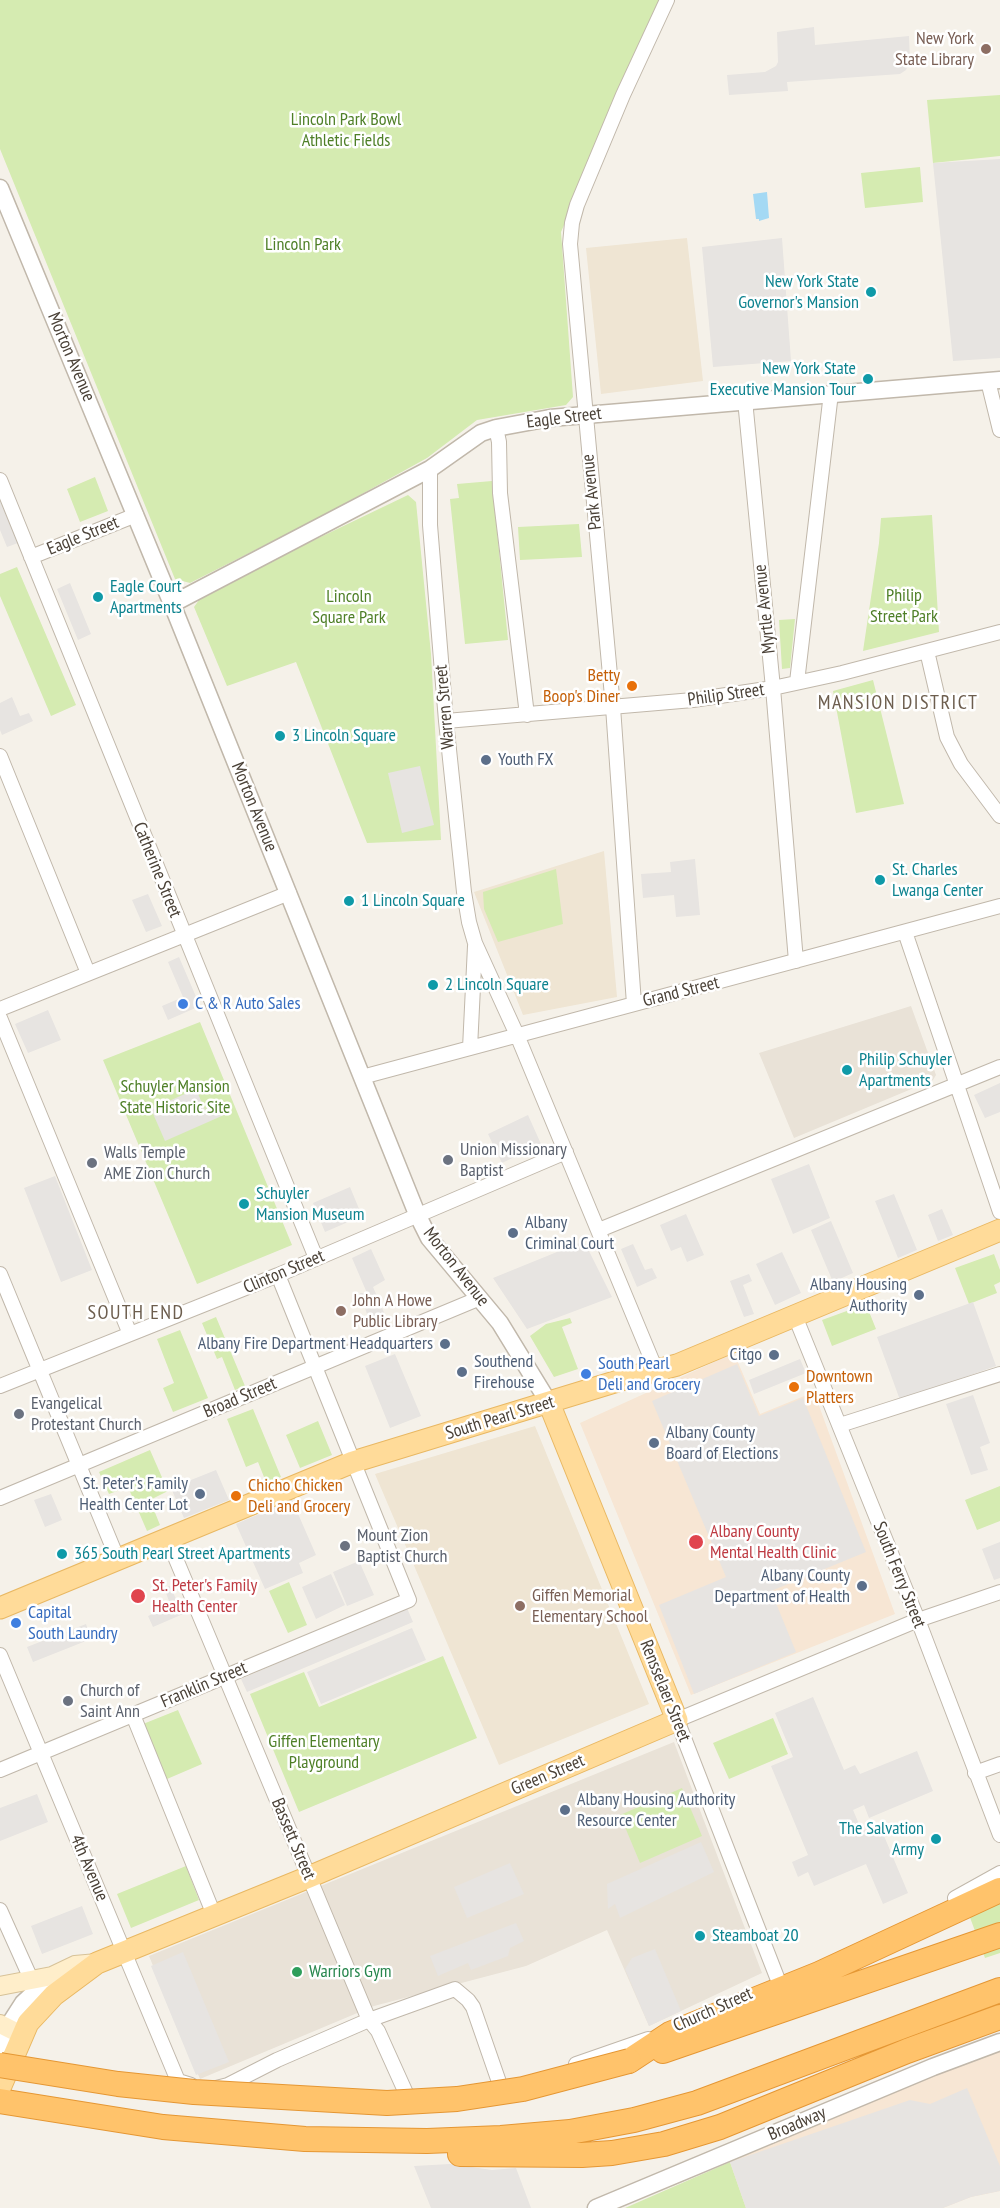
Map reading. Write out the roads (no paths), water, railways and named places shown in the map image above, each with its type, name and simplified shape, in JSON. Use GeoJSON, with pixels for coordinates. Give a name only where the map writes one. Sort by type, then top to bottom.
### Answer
{"type":"FeatureCollection","features":[{"type":"Feature","properties":{"kind":"highway"},"geometry":{"type":"LineString","coordinates":[[629,2061],[670,2034],[819,1974],[998,1886]]}},
{"type":"Feature","properties":{"kind":"highway"},"geometry":{"type":"LineString","coordinates":[[0,2065],[118,2084],[194,2092],[387,2103],[457,2099],[523,2089],[684,2045],[1000,1935]]}},
{"type":"Feature","properties":{"kind":"highway"},"geometry":{"type":"LineString","coordinates":[[0,2101],[163,2127],[255,2136],[356,2141],[427,2141],[570,2132],[634,2120],[697,2103],[866,2042],[1000,1990]]}},
{"type":"Feature","properties":{"kind":"highway"},"geometry":{"type":"LineString","coordinates":[[866,2042],[1000,2002]]}},
{"type":"Feature","properties":{"kind":"highway"},"geometry":{"type":"LineString","coordinates":[[356,2141],[426,2152],[478,2155],[582,2155],[638,2150],[720,2127],[907,2051],[1000,2018]]}},
{"type":"Feature","properties":{"kind":"highway"},"geometry":{"type":"LineString","coordinates":[[907,2051],[1000,2027]]}},
{"type":"Feature","properties":{"kind":"main road","name":"South Pearl Street"},"geometry":{"type":"LineString","coordinates":[[0,1608],[353,1462],[677,1365],[1000,1230]]}},
{"type":"Feature","properties":{"kind":"main road","name":"Rensselaer Street"},"geometry":{"type":"LineString","coordinates":[[549,1403],[677,1720]]}},
{"type":"Feature","properties":{"kind":"main road","name":"Green Street"},"geometry":{"type":"LineString","coordinates":[[0,1986],[31,1979],[53,1985],[97,1963],[309,1877],[677,1720]]}},
{"type":"Feature","properties":{"kind":"main road"},"geometry":{"type":"LineString","coordinates":[[0,2088],[7,2033],[28,2023],[53,1985]]}},
{"type":"Feature","properties":{"kind":"street","name":"Park Avenue"},"geometry":{"type":"LineString","coordinates":[[634,1004],[613,707],[570,244],[577,205],[666,0]]}},
{"type":"Feature","properties":{"kind":"street","name":"Morton Avenue"},"geometry":{"type":"LineString","coordinates":[[0,188],[172,604],[417,1214],[429,1238],[480,1298],[516,1347],[549,1403]]}},
{"type":"Feature","properties":{"kind":"street","name":"Eagle Street"},"geometry":{"type":"LineString","coordinates":[[172,604],[430,469],[481,433],[496,428],[585,414],[994,380]]}},
{"type":"Feature","properties":{"kind":"street"},"geometry":{"type":"LineString","coordinates":[[994,380],[1000,430]]}},
{"type":"Feature","properties":{"kind":"street"},"geometry":{"type":"LineString","coordinates":[[797,682],[831,393]]}},
{"type":"Feature","properties":{"kind":"street","name":"Myrtle Avenue"},"geometry":{"type":"LineString","coordinates":[[745,400],[773,688],[796,961]]}},
{"type":"Feature","properties":{"kind":"street"},"geometry":{"type":"LineString","coordinates":[[496,428],[499,442],[500,493],[527,715]]}},
{"type":"Feature","properties":{"kind":"street","name":"Warren Street"},"geometry":{"type":"LineString","coordinates":[[430,469],[430,525],[446,721],[464,892],[475,943],[517,1035],[656,1370]]}},
{"type":"Feature","properties":{"kind":"street","name":"Catherine Street"},"geometry":{"type":"LineString","coordinates":[[0,480],[316,1258]]}},
{"type":"Feature","properties":{"kind":"street","name":"Eagle Street"},"geometry":{"type":"LineString","coordinates":[[32,557],[135,515]]}},
{"type":"Feature","properties":{"kind":"street","name":"Philip Street"},"geometry":{"type":"LineString","coordinates":[[446,721],[693,700],[773,688],[1000,632]]}},
{"type":"Feature","properties":{"kind":"street"},"geometry":{"type":"LineString","coordinates":[[927,651],[947,737],[961,764],[1000,816]]}},
{"type":"Feature","properties":{"kind":"street"},"geometry":{"type":"LineString","coordinates":[[0,756],[88,973]]}},
{"type":"Feature","properties":{"kind":"street"},"geometry":{"type":"LineString","coordinates":[[0,1009],[289,893]]}},
{"type":"Feature","properties":{"kind":"street","name":"Grand Street"},"geometry":{"type":"LineString","coordinates":[[362,1077],[1000,906]]}},
{"type":"Feature","properties":{"kind":"street"},"geometry":{"type":"LineString","coordinates":[[905,932],[1000,1212]]}},
{"type":"Feature","properties":{"kind":"street","name":"Warren Street"},"geometry":{"type":"LineString","coordinates":[[470,1048],[475,943]]}},
{"type":"Feature","properties":{"kind":"street"},"geometry":{"type":"LineString","coordinates":[[0,1018],[130,1334]]}},
{"type":"Feature","properties":{"kind":"street"},"geometry":{"type":"LineString","coordinates":[[599,1230],[1000,1067]]}},
{"type":"Feature","properties":{"kind":"street","name":"Clinton Street"},"geometry":{"type":"LineString","coordinates":[[0,1386],[278,1275],[566,1152]]}},
{"type":"Feature","properties":{"kind":"street"},"geometry":{"type":"LineString","coordinates":[[0,1274],[118,1560]]}},
{"type":"Feature","properties":{"kind":"street"},"geometry":{"type":"LineString","coordinates":[[278,1275],[353,1462]]}},
{"type":"Feature","properties":{"kind":"street","name":"Broad Street"},"geometry":{"type":"LineString","coordinates":[[0,1498],[480,1298]]}},
{"type":"Feature","properties":{"kind":"street","name":"South Ferry Street"},"geometry":{"type":"LineString","coordinates":[[795,1316],[918,1620],[1000,1835]]}},
{"type":"Feature","properties":{"kind":"street"},"geometry":{"type":"LineString","coordinates":[[840,1425],[1000,1374]]}},
{"type":"Feature","properties":{"kind":"street","name":"Franklin Street"},"geometry":{"type":"LineString","coordinates":[[0,1770],[408,1600],[353,1462]]}},
{"type":"Feature","properties":{"kind":"street","name":"Bassett Street"},"geometry":{"type":"LineString","coordinates":[[168,1540],[369,2020],[378,2031],[410,2102]]}},
{"type":"Feature","properties":{"kind":"street","name":"Green Street"},"geometry":{"type":"LineString","coordinates":[[677,1720],[918,1620],[1000,1592]]}},
{"type":"Feature","properties":{"kind":"street","name":"4th Avenue"},"geometry":{"type":"LineString","coordinates":[[0,1655],[178,2081],[203,2088],[228,2085],[277,2060],[369,2020]]}},
{"type":"Feature","properties":{"kind":"street"},"geometry":{"type":"LineString","coordinates":[[133,1715],[214,1915]]}},
{"type":"Feature","properties":{"kind":"street","name":"Rensselaer Street"},"geometry":{"type":"LineString","coordinates":[[677,1720],[778,1980]]}},
{"type":"Feature","properties":{"kind":"street"},"geometry":{"type":"LineString","coordinates":[[975,1773],[1000,1764]]}},
{"type":"Feature","properties":{"kind":"street","name":"Church Street"},"geometry":{"type":"LineString","coordinates":[[410,2102],[550,2073],[637,2043],[703,2017],[963,1895],[998,1886]]}},
{"type":"Feature","properties":{"kind":"street"},"geometry":{"type":"LineString","coordinates":[[0,1910],[31,1979]]}},
{"type":"Feature","properties":{"kind":"street"},"geometry":{"type":"LineString","coordinates":[[369,2020],[455,1989],[473,2007],[499,2082]]}},
{"type":"Feature","properties":{"kind":"street","name":"Broadway"},"geometry":{"type":"LineString","coordinates":[[596,2208],[933,2067],[1000,2042]]}},
{"type":"Feature","properties":{"kind":"water"},"geometry":{"type":"Polygon","coordinates":[[[767,192],[769,218],[759,221],[756,219],[753,194],[767,192]]]}},
{"type":"Feature","properties":{"kind":"place","name":"New York State Library"},"geometry":{"type":"Point","coordinates":[986,49]}},
{"type":"Feature","properties":{"kind":"place","name":"New York State Governor's Mansion"},"geometry":{"type":"Point","coordinates":[871,292]}},
{"type":"Feature","properties":{"kind":"place","name":"New York State Executive Mansion Tour"},"geometry":{"type":"Point","coordinates":[868,379]}},
{"type":"Feature","properties":{"kind":"place","name":"Eagle Court Apartments"},"geometry":{"type":"Point","coordinates":[98,597]}},
{"type":"Feature","properties":{"kind":"place","name":"Betty Boop's Diner"},"geometry":{"type":"Point","coordinates":[632,686]}},
{"type":"Feature","properties":{"kind":"place","name":"3 Lincoln Square"},"geometry":{"type":"Point","coordinates":[280,736]}},
{"type":"Feature","properties":{"kind":"place","name":"Youth FX"},"geometry":{"type":"Point","coordinates":[486,760]}},
{"type":"Feature","properties":{"kind":"place","name":"St. Charles Lwanga Center"},"geometry":{"type":"Point","coordinates":[880,880]}},
{"type":"Feature","properties":{"kind":"place","name":"1 Lincoln Square"},"geometry":{"type":"Point","coordinates":[349,901]}},
{"type":"Feature","properties":{"kind":"place","name":"2 Lincoln Square"},"geometry":{"type":"Point","coordinates":[433,985]}},
{"type":"Feature","properties":{"kind":"place","name":"C & R Auto Sales"},"geometry":{"type":"Point","coordinates":[183,1004]}},
{"type":"Feature","properties":{"kind":"place","name":"Philip Schuyler Apartments"},"geometry":{"type":"Point","coordinates":[847,1070]}},
{"type":"Feature","properties":{"kind":"place","name":"Union Missionary Baptist"},"geometry":{"type":"Point","coordinates":[448,1160]}},
{"type":"Feature","properties":{"kind":"place","name":"Walls Temple AME Zion Church"},"geometry":{"type":"Point","coordinates":[92,1163]}},
{"type":"Feature","properties":{"kind":"place","name":"Schuyler Mansion Museum"},"geometry":{"type":"Point","coordinates":[244,1204]}},
{"type":"Feature","properties":{"kind":"place","name":"Albany Criminal Court"},"geometry":{"type":"Point","coordinates":[513,1233]}},
{"type":"Feature","properties":{"kind":"place","name":"Albany Housing Authority"},"geometry":{"type":"Point","coordinates":[919,1295]}},
{"type":"Feature","properties":{"kind":"place","name":"John A Howe Public Library"},"geometry":{"type":"Point","coordinates":[341,1311]}},
{"type":"Feature","properties":{"kind":"place","name":"Albany Fire Department Headquarters"},"geometry":{"type":"Point","coordinates":[445,1344]}},
{"type":"Feature","properties":{"kind":"place","name":"Citgo"},"geometry":{"type":"Point","coordinates":[774,1355]}},
{"type":"Feature","properties":{"kind":"place","name":"Southend Firehouse"},"geometry":{"type":"Point","coordinates":[462,1372]}},
{"type":"Feature","properties":{"kind":"place","name":"South Pearl Deli and Grocery"},"geometry":{"type":"Point","coordinates":[586,1374]}},
{"type":"Feature","properties":{"kind":"place","name":"Downtown Platters"},"geometry":{"type":"Point","coordinates":[794,1387]}},
{"type":"Feature","properties":{"kind":"place","name":"Evangelical Protestant Church"},"geometry":{"type":"Point","coordinates":[19,1414]}},
{"type":"Feature","properties":{"kind":"place","name":"Albany County Board of Elections"},"geometry":{"type":"Point","coordinates":[654,1443]}},
{"type":"Feature","properties":{"kind":"place","name":"St. Peter's Family Health Center Lot"},"geometry":{"type":"Point","coordinates":[200,1494]}},
{"type":"Feature","properties":{"kind":"place","name":"Chicho Chicken Deli and Grocery"},"geometry":{"type":"Point","coordinates":[236,1496]}},
{"type":"Feature","properties":{"kind":"place","name":"Albany County Mental Health Clinic"},"geometry":{"type":"Point","coordinates":[696,1542]}},
{"type":"Feature","properties":{"kind":"place","name":"Mount Zion Baptist Church"},"geometry":{"type":"Point","coordinates":[345,1546]}},
{"type":"Feature","properties":{"kind":"place","name":"365 South Pearl Street Apartments"},"geometry":{"type":"Point","coordinates":[62,1554]}},
{"type":"Feature","properties":{"kind":"place","name":"Albany County Department of Health"},"geometry":{"type":"Point","coordinates":[862,1586]}},
{"type":"Feature","properties":{"kind":"place","name":"St. Peter's Family Health Center"},"geometry":{"type":"Point","coordinates":[138,1596]}},
{"type":"Feature","properties":{"kind":"place","name":"Giffen Memorial Elementary School"},"geometry":{"type":"Point","coordinates":[520,1606]}},
{"type":"Feature","properties":{"kind":"place","name":"Capital South Laundry"},"geometry":{"type":"Point","coordinates":[16,1623]}},
{"type":"Feature","properties":{"kind":"place","name":"Church of Saint Ann"},"geometry":{"type":"Point","coordinates":[68,1701]}},
{"type":"Feature","properties":{"kind":"place","name":"Albany Housing Authority Resource Center"},"geometry":{"type":"Point","coordinates":[565,1810]}},
{"type":"Feature","properties":{"kind":"place","name":"The Salvation Army"},"geometry":{"type":"Point","coordinates":[936,1839]}},
{"type":"Feature","properties":{"kind":"place","name":"Steamboat 20"},"geometry":{"type":"Point","coordinates":[700,1936]}},
{"type":"Feature","properties":{"kind":"place","name":"Warriors Gym"},"geometry":{"type":"Point","coordinates":[297,1972]}},
{"type":"Feature","properties":{"kind":"district","name":"MANSION DISTRICT"},"geometry":{"type":"Point","coordinates":[898,703]}},
{"type":"Feature","properties":{"kind":"district","name":"SOUTH END"},"geometry":{"type":"Point","coordinates":[136,1313]}},
{"type":"Feature","properties":{"kind":"park label","name":"Lincoln Park Bowl Athletic Fields"},"geometry":{"type":"Point","coordinates":[346,130]}},
{"type":"Feature","properties":{"kind":"park label","name":"Lincoln Park"},"geometry":{"type":"Point","coordinates":[303,245]}},
{"type":"Feature","properties":{"kind":"park label","name":"Philip Street Park"},"geometry":{"type":"Point","coordinates":[904,606]}},
{"type":"Feature","properties":{"kind":"park label","name":"Lincoln Square Park"},"geometry":{"type":"Point","coordinates":[349,607]}},
{"type":"Feature","properties":{"kind":"park label","name":"Schuyler Mansion State Historic Site"},"geometry":{"type":"Point","coordinates":[175,1097]}},
{"type":"Feature","properties":{"kind":"park label","name":"Giffen Elementary Playground"},"geometry":{"type":"Point","coordinates":[324,1752]}}]}
